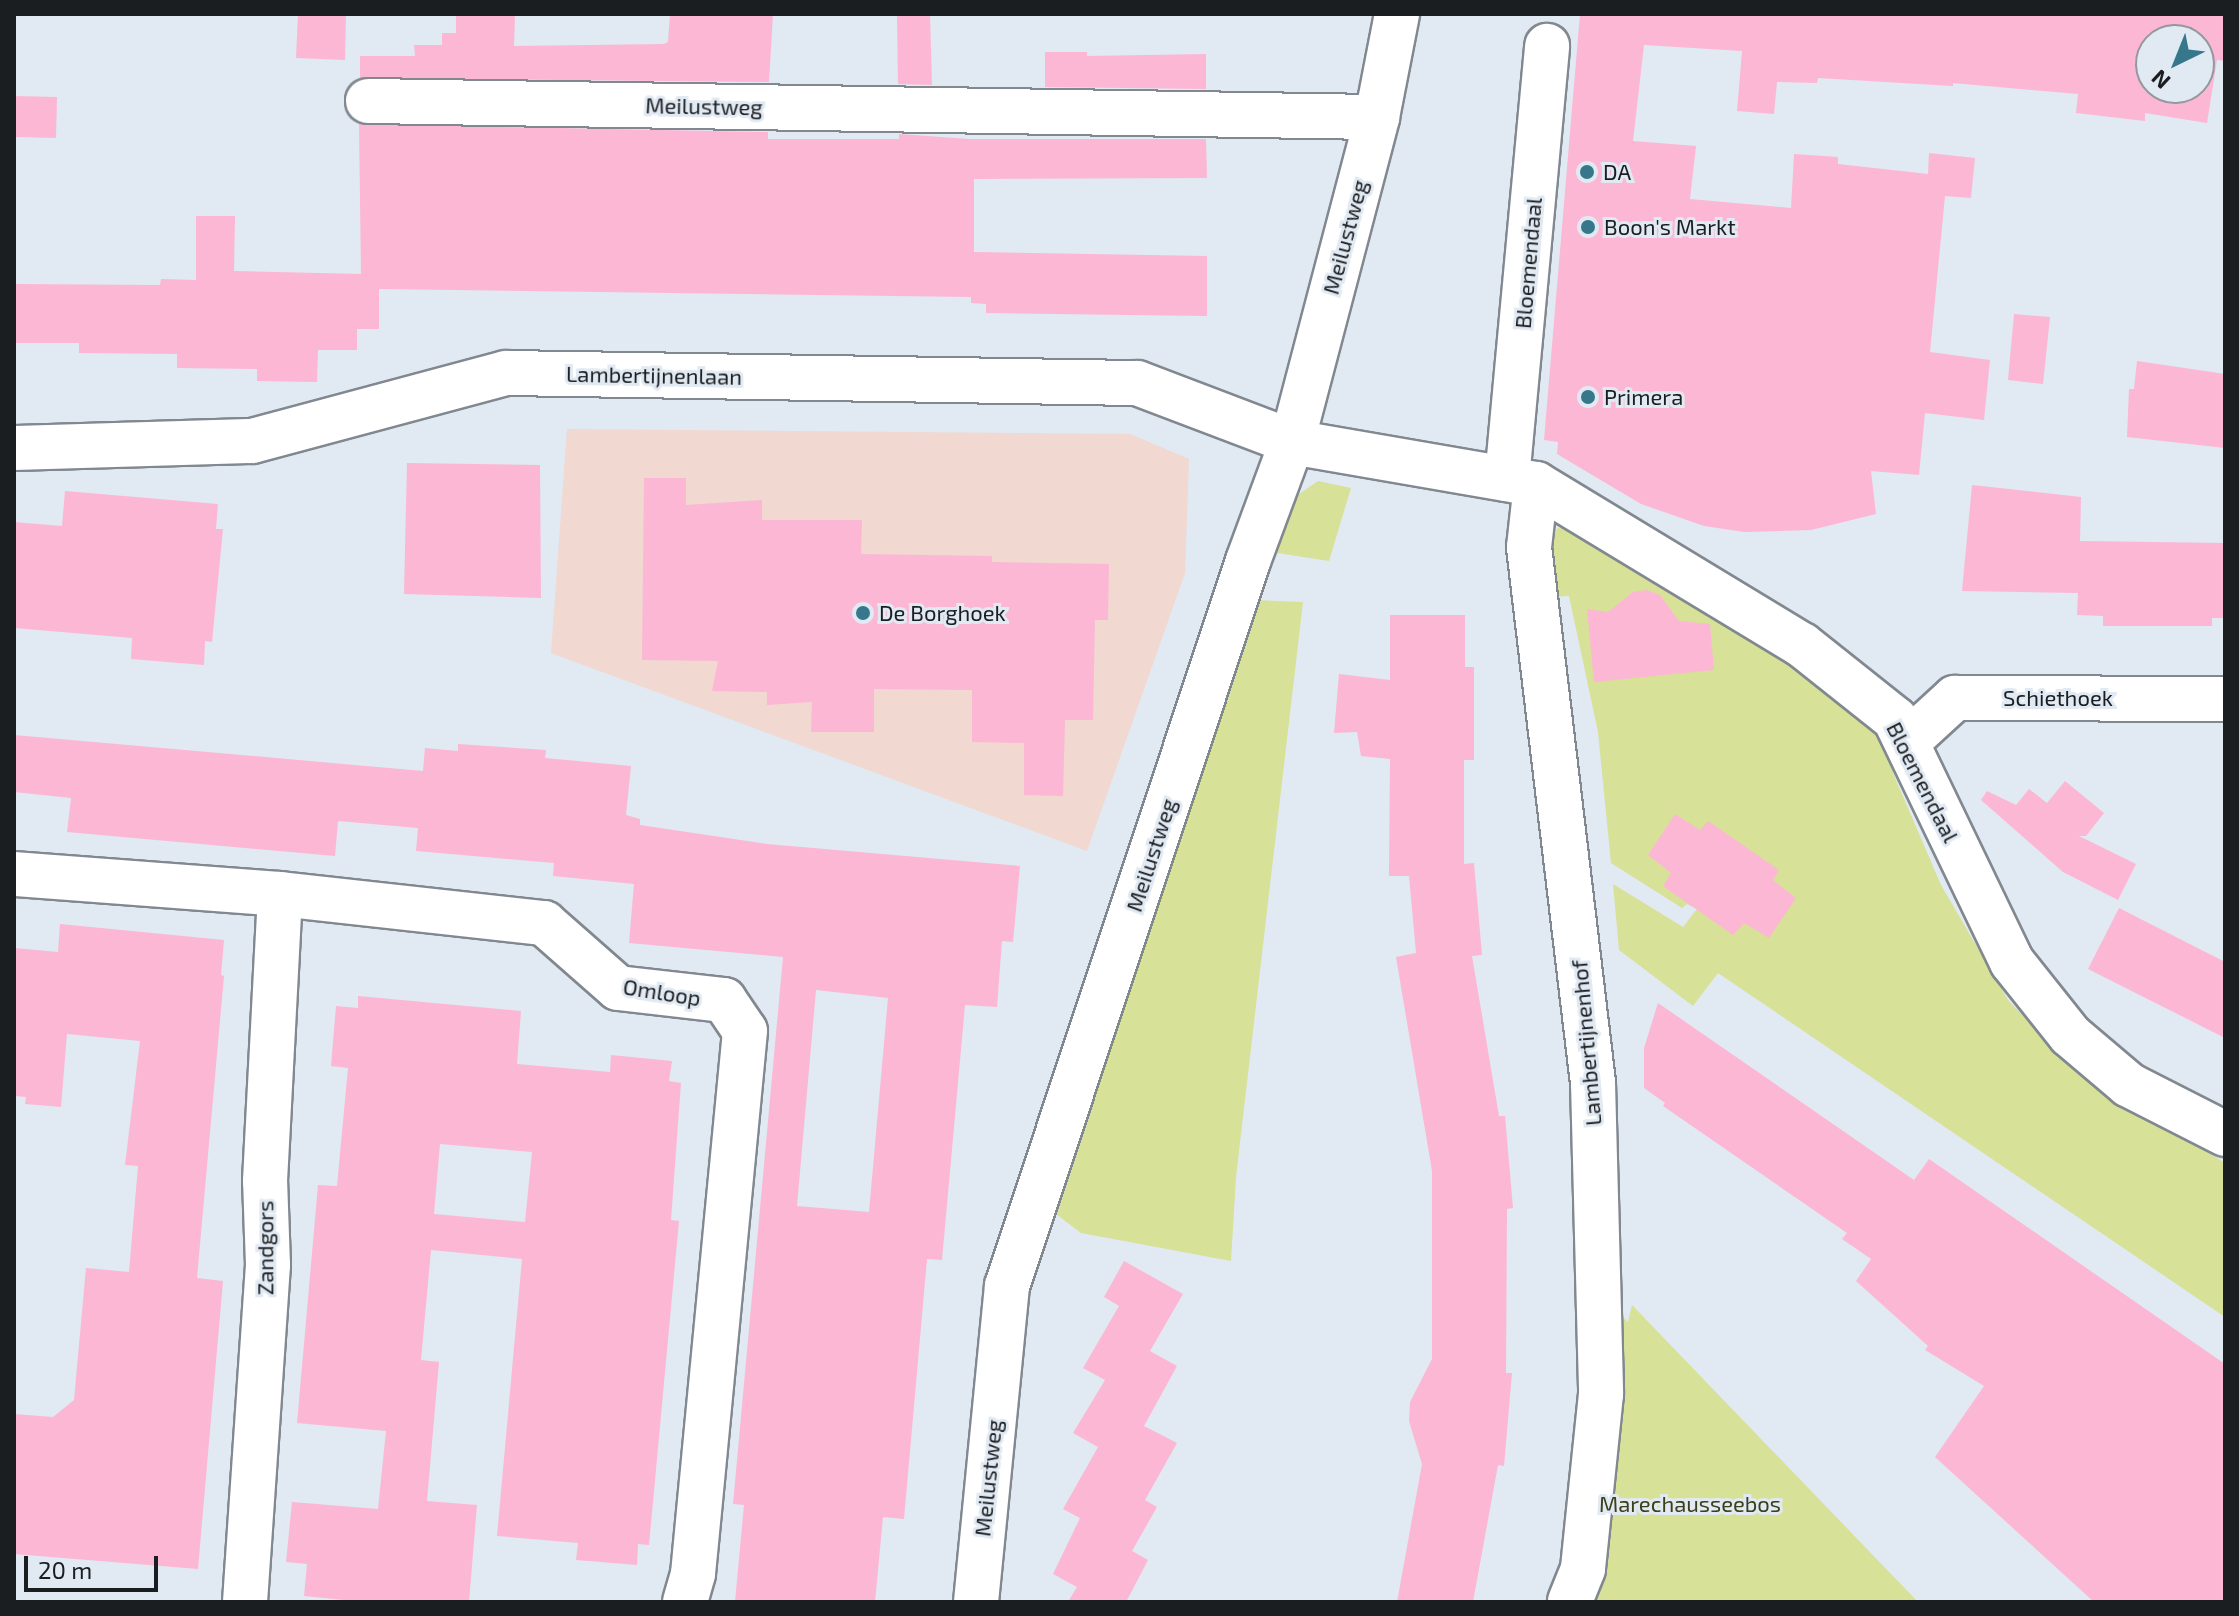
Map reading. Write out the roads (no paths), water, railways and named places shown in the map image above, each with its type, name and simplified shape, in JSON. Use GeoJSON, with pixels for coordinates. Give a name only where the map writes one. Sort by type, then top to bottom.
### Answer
{"type":"FeatureCollection","features":[{"type":"Feature","properties":{"kind":"street","name":"Meilustweg"},"geometry":{"type":"LineString","coordinates":[[976,1602],[1007,1286],[1248,561],[1292,442],[1377,117],[1397,14]]}},
{"type":"Feature","properties":{"kind":"street","name":"Bloemendaal"},"geometry":{"type":"LineString","coordinates":[[1522,482],[1547,46]]}},
{"type":"Feature","properties":{"kind":"street","name":"Meilustweg"},"geometry":{"type":"LineString","coordinates":[[368,101],[1377,117]]}},
{"type":"Feature","properties":{"kind":"street","name":"Lambertijnenlaan"},"geometry":{"type":"LineString","coordinates":[[14,448],[252,441],[506,373],[1137,383],[1292,442]]}},
{"type":"Feature","properties":{"kind":"street","name":"Bloemendaal"},"geometry":{"type":"LineString","coordinates":[[1292,442],[1522,482],[1802,645],[1895,719],[2012,962],[2070,1035],[2129,1085],[2225,1134]]}},
{"type":"Feature","properties":{"kind":"street","name":"Lambertijnenhof"},"geometry":{"type":"LineString","coordinates":[[1522,482],[1594,1099],[1601,1394],[1583,1569],[1570,1602]]}},
{"type":"Feature","properties":{"kind":"street","name":"Schiethoek"},"geometry":{"type":"LineString","coordinates":[[1908,741],[1955,698],[2225,699]]}},
{"type":"Feature","properties":{"kind":"street","name":"Omloop"},"geometry":{"type":"LineString","coordinates":[[14,874],[280,894],[544,923],[618,988],[724,1000],[745,1031],[693,1574],[685,1602]]}},
{"type":"Feature","properties":{"kind":"street","name":"Zandgors"},"geometry":{"type":"LineString","coordinates":[[245,1602],[268,1265],[265,1181],[280,894]]}},
{"type":"Feature","properties":{"kind":"place","name":"DA"},"geometry":{"type":"Point","coordinates":[1587,172]}},
{"type":"Feature","properties":{"kind":"place","name":"Boon's Markt"},"geometry":{"type":"Point","coordinates":[1588,227]}},
{"type":"Feature","properties":{"kind":"place","name":"Primera"},"geometry":{"type":"Point","coordinates":[1588,397]}},
{"type":"Feature","properties":{"kind":"place","name":"De Borghoek"},"geometry":{"type":"Point","coordinates":[863,613]}},
{"type":"Feature","properties":{"kind":"park label","name":"Marechausseebos"},"geometry":{"type":"Point","coordinates":[1690,1504]}}]}
